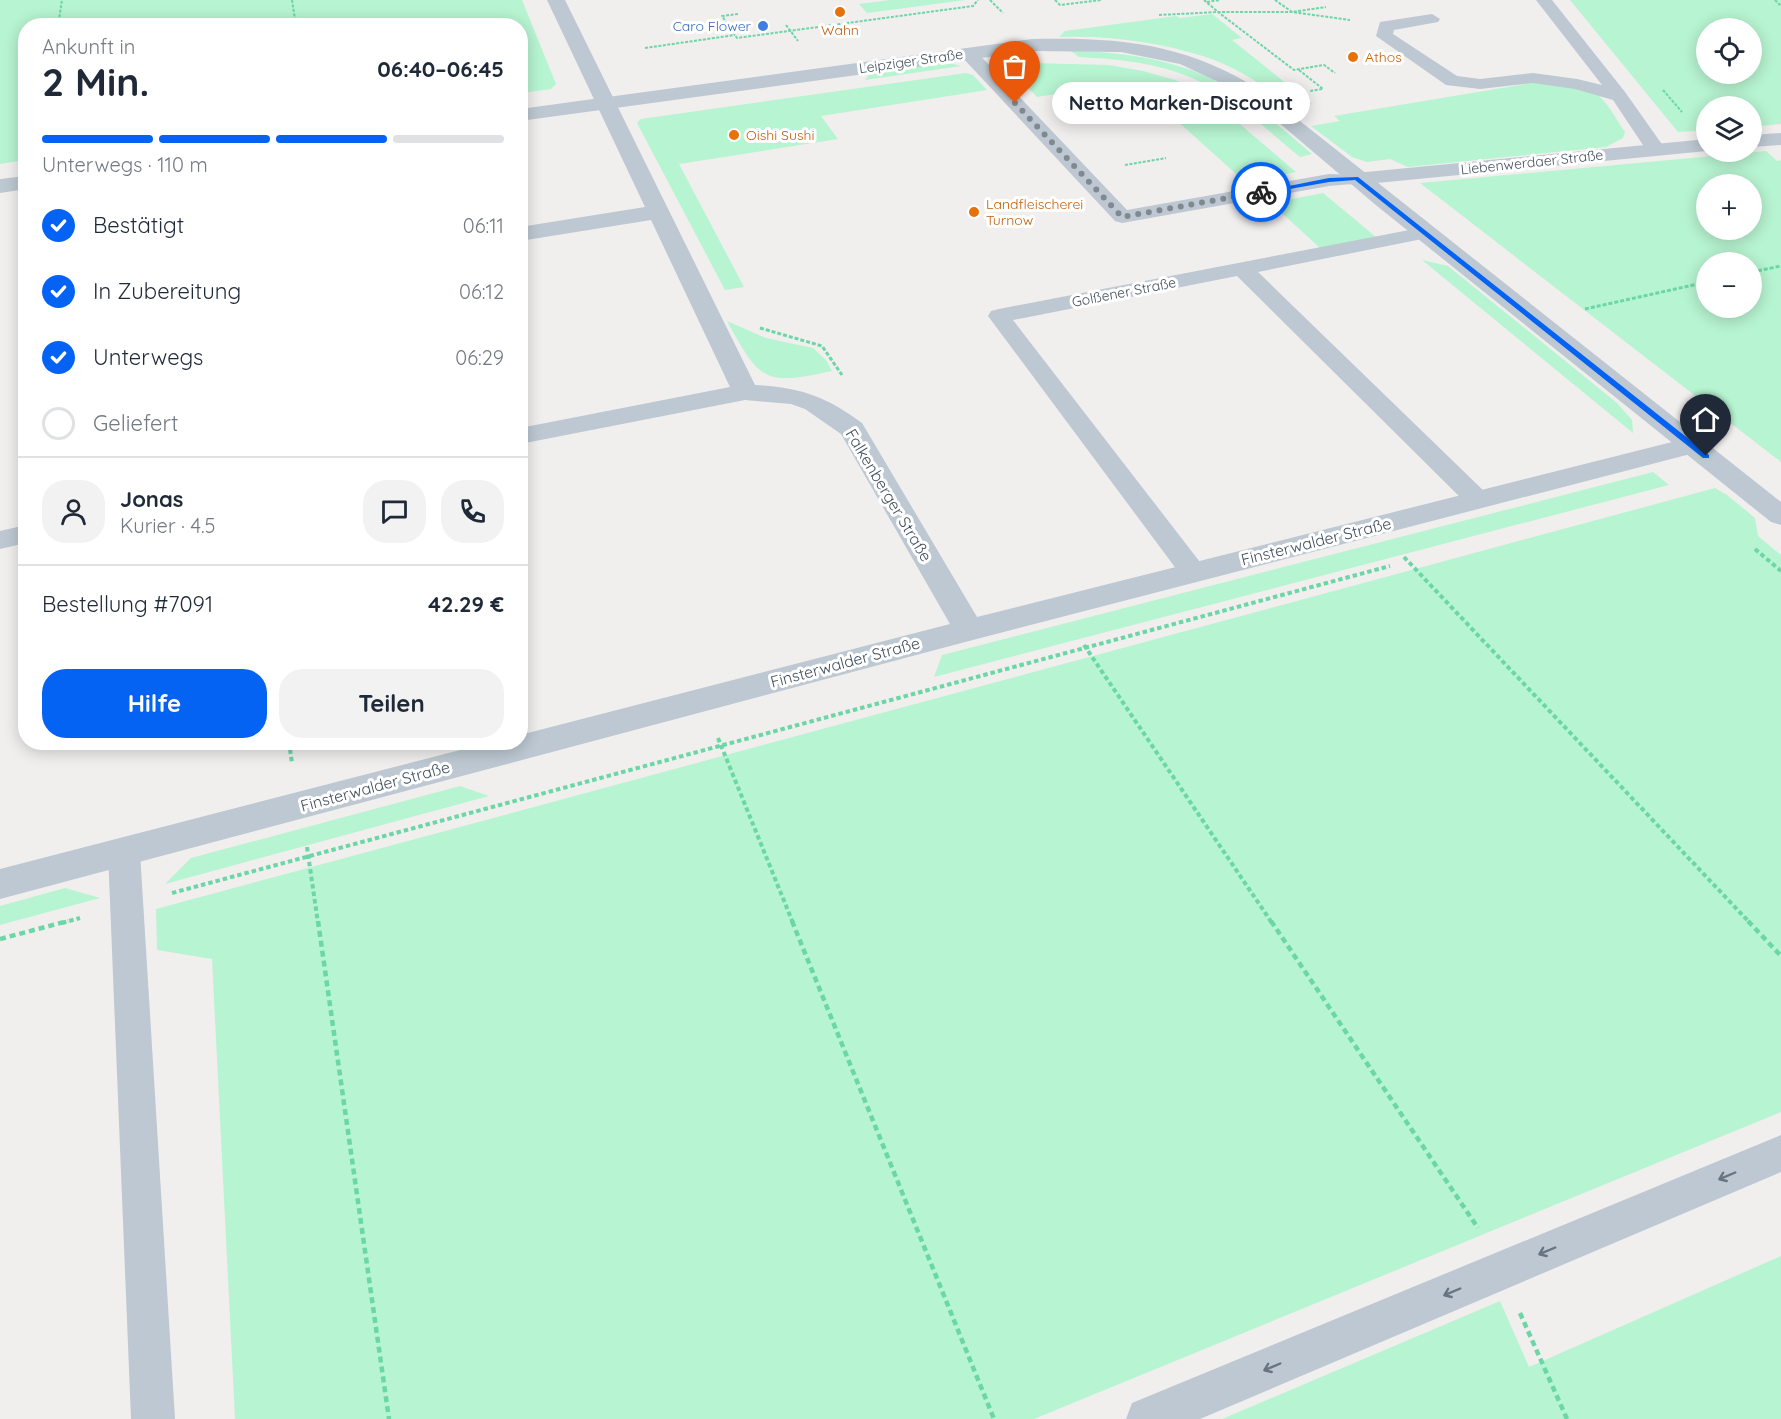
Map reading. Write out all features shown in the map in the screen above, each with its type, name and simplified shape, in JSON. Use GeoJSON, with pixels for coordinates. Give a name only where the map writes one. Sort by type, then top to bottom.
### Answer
{"type":"FeatureCollection","features":[{"type":"Feature","properties":{"kind":"street"},"geometry":{"type":"LineString","coordinates":[[556,0],[745,392]]}},
{"type":"Feature","properties":{"kind":"street","name":"Leipziger Straße"},"geometry":{"type":"LineString","coordinates":[[528,114],[1032,45],[1086,44],[1133,48],[1179,58],[1206,68],[1243,87],[1283,117],[1356,178],[1781,516]]}},
{"type":"Feature","properties":{"kind":"street"},"geometry":{"type":"LineString","coordinates":[[1762,140],[1781,139]]}},
{"type":"Feature","properties":{"kind":"street","name":"Liebenwerdaer Straße"},"geometry":{"type":"LineString","coordinates":[[1356,178],[1696,146]]}},
{"type":"Feature","properties":{"kind":"street"},"geometry":{"type":"LineString","coordinates":[[0,186],[18,183]]}},
{"type":"Feature","properties":{"kind":"street"},"geometry":{"type":"LineString","coordinates":[[528,233],[657,212]]}},
{"type":"Feature","properties":{"kind":"street","name":"Falkenberger Straße"},"geometry":{"type":"LineString","coordinates":[[528,434],[745,392],[794,395],[828,409],[852,429],[969,630]]}},
{"type":"Feature","properties":{"kind":"street","name":"Finsterwalder Straße"},"geometry":{"type":"LineString","coordinates":[[528,746],[1193,572],[1692,445]]}},
{"type":"Feature","properties":{"kind":"street"},"geometry":{"type":"LineString","coordinates":[[0,540],[18,536]]}},
{"type":"Feature","properties":{"kind":"street","name":"Finsterwalder Straße"},"geometry":{"type":"LineString","coordinates":[[0,884],[512,750]]}},
{"type":"Feature","properties":{"kind":"lane"},"geometry":{"type":"LineString","coordinates":[[1544,0],[1619,96],[1656,150]]}},
{"type":"Feature","properties":{"kind":"lane"},"geometry":{"type":"LineString","coordinates":[[1413,6],[1432,19],[1386,26],[1384,36],[1452,81],[1480,84],[1533,78],[1578,84],[1619,96]]}},
{"type":"Feature","properties":{"kind":"lane"},"geometry":{"type":"LineString","coordinates":[[968,53],[1122,217],[1329,180],[1356,178]]}},
{"type":"Feature","properties":{"kind":"lane"},"geometry":{"type":"LineString","coordinates":[[1242,269],[1425,233]]}},
{"type":"Feature","properties":{"kind":"lane"},"geometry":{"type":"LineString","coordinates":[[1242,269],[1478,500]]}},
{"type":"Feature","properties":{"kind":"lane","name":"Golßener Straße"},"geometry":{"type":"LineString","coordinates":[[1193,572],[999,316],[1242,269]]}},
{"type":"Feature","properties":{"kind":"lane"},"geometry":{"type":"LineString","coordinates":[[124,852],[153,1419]]}},
{"type":"Feature","properties":{"kind":"lane"},"geometry":{"type":"LineString","coordinates":[[1148,1419],[1781,1154]]}},
{"type":"Feature","properties":{"kind":"path"},"geometry":{"type":"LineString","coordinates":[[59,18],[62,0]]}},
{"type":"Feature","properties":{"kind":"path"},"geometry":{"type":"LineString","coordinates":[[292,0],[295,18]]}},
{"type":"Feature","properties":{"kind":"path"},"geometry":{"type":"LineString","coordinates":[[738,14],[722,16],[737,38],[973,6],[978,0]]}},
{"type":"Feature","properties":{"kind":"path"},"geometry":{"type":"LineString","coordinates":[[990,0],[1008,18]]}},
{"type":"Feature","properties":{"kind":"path"},"geometry":{"type":"LineString","coordinates":[[1055,0],[1060,5],[1101,0]]}},
{"type":"Feature","properties":{"kind":"path"},"geometry":{"type":"LineString","coordinates":[[1205,1],[1220,0]]}},
{"type":"Feature","properties":{"kind":"path"},"geometry":{"type":"LineString","coordinates":[[1275,0],[1292,12],[1386,26]]}},
{"type":"Feature","properties":{"kind":"path"},"geometry":{"type":"LineString","coordinates":[[1775,0],[1781,6]]}},
{"type":"Feature","properties":{"kind":"path"},"geometry":{"type":"LineString","coordinates":[[1205,1],[1294,70],[1324,65],[1335,73]]}},
{"type":"Feature","properties":{"kind":"path"},"geometry":{"type":"LineString","coordinates":[[1168,14],[1292,12],[1326,8]]}},
{"type":"Feature","properties":{"kind":"path"},"geometry":{"type":"LineString","coordinates":[[843,16],[849,23]]}},
{"type":"Feature","properties":{"kind":"path"},"geometry":{"type":"LineString","coordinates":[[645,48],[735,35]]}},
{"type":"Feature","properties":{"kind":"path"},"geometry":{"type":"LineString","coordinates":[[1299,70],[1323,89],[1309,91]]}},
{"type":"Feature","properties":{"kind":"path"},"geometry":{"type":"LineString","coordinates":[[1762,270],[1781,266]]}},
{"type":"Feature","properties":{"kind":"path"},"geometry":{"type":"LineString","coordinates":[[1575,311],[1696,284]]}},
{"type":"Feature","properties":{"kind":"path"},"geometry":{"type":"LineString","coordinates":[[0,939],[1419,558]]}},
{"type":"Feature","properties":{"kind":"path"},"geometry":{"type":"LineString","coordinates":[[1407,561],[1781,956]]}},
{"type":"Feature","properties":{"kind":"path"},"geometry":{"type":"LineString","coordinates":[[1086,647],[1503,1270],[1567,1419]]}},
{"type":"Feature","properties":{"kind":"path"},"geometry":{"type":"LineString","coordinates":[[721,746],[993,1419]]}},
{"type":"Feature","properties":{"kind":"path"},"geometry":{"type":"LineString","coordinates":[[310,855],[389,1419]]}},
{"type":"Feature","properties":{"kind":"green space"},"geometry":{"type":"Polygon","coordinates":[[[0,0],[522,0],[556,84],[551,89],[528,92],[528,18],[18,18],[18,161],[0,164],[0,0]]]}},
{"type":"Feature","properties":{"kind":"green space"},"geometry":{"type":"Polygon","coordinates":[[[890,0],[966,0],[867,13],[859,4],[890,0]]]}},
{"type":"Feature","properties":{"kind":"green space"},"geometry":{"type":"Polygon","coordinates":[[[1570,0],[1781,0],[1781,124],[1762,126],[1762,96],[1696,96],[1696,131],[1678,132],[1570,0]]]}},
{"type":"Feature","properties":{"kind":"green space"},"geometry":{"type":"Polygon","coordinates":[[[1212,14],[1242,38],[1232,40],[1312,104],[1295,107],[1285,105],[1264,87],[1228,66],[1170,47],[1096,37],[1059,37],[1065,31],[1176,16],[1180,18],[1212,14]]]}},
{"type":"Feature","properties":{"kind":"green space"},"geometry":{"type":"Polygon","coordinates":[[[1071,51],[1136,56],[1158,60],[1200,74],[1220,83],[1248,101],[1312,154],[1300,157],[1218,91],[1190,77],[1144,64],[1079,57],[1071,51]]]}},
{"type":"Feature","properties":{"kind":"green space"},"geometry":{"type":"Polygon","coordinates":[[[945,62],[961,66],[865,80],[870,73],[945,62]]]}},
{"type":"Feature","properties":{"kind":"green space"},"geometry":{"type":"Polygon","coordinates":[[[1029,63],[1109,65],[1175,80],[1202,92],[1296,172],[1245,182],[1134,82],[1037,97],[1007,66],[1029,63]]]}},
{"type":"Feature","properties":{"kind":"green space"},"geometry":{"type":"Polygon","coordinates":[[[966,73],[973,75],[987,90],[821,116],[838,139],[679,164],[744,287],[725,290],[637,123],[641,119],[966,73]]]}},
{"type":"Feature","properties":{"kind":"green space"},"geometry":{"type":"Polygon","coordinates":[[[1532,83],[1568,86],[1594,93],[1604,101],[1625,132],[1623,138],[1606,147],[1408,167],[1390,159],[1367,162],[1352,157],[1311,126],[1340,121],[1334,116],[1532,83]]]}},
{"type":"Feature","properties":{"kind":"green space"},"geometry":{"type":"Polygon","coordinates":[[[1762,151],[1766,151],[1777,161],[1781,160],[1781,462],[1420,183],[1696,157],[1696,162],[1762,162],[1762,151]]]}},
{"type":"Feature","properties":{"kind":"green space"},"geometry":{"type":"Polygon","coordinates":[[[1323,193],[1376,237],[1320,248],[1271,203],[1323,193]]]}},
{"type":"Feature","properties":{"kind":"green space"},"geometry":{"type":"Polygon","coordinates":[[[1422,260],[1448,266],[1617,403],[1632,420],[1633,433],[1422,260]]]}},
{"type":"Feature","properties":{"kind":"green space"},"geometry":{"type":"Polygon","coordinates":[[[727,321],[766,338],[813,348],[826,360],[832,371],[792,378],[778,378],[766,374],[748,356],[727,321]]]}},
{"type":"Feature","properties":{"kind":"green space"},"geometry":{"type":"Polygon","coordinates":[[[1653,472],[1669,485],[934,677],[942,655],[1653,472]]]}},
{"type":"Feature","properties":{"kind":"green space"},"geometry":{"type":"Polygon","coordinates":[[[1715,488],[1755,518],[1758,536],[1781,555],[1781,1112],[1034,1419],[235,1419],[212,959],[157,950],[156,909],[1715,488]]]}},
{"type":"Feature","properties":{"kind":"green space"},"geometry":{"type":"Polygon","coordinates":[[[460,786],[489,796],[165,884],[191,858],[460,786]]]}},
{"type":"Feature","properties":{"kind":"green space"},"geometry":{"type":"Polygon","coordinates":[[[65,888],[100,898],[0,925],[0,906],[65,888]]]}},
{"type":"Feature","properties":{"kind":"green space"},"geometry":{"type":"Polygon","coordinates":[[[1781,1256],[1781,1419],[1222,1419],[1500,1301],[1529,1367],[1781,1256]]]}},
{"type":"Feature","properties":{"kind":"way so far"},"geometry":{"type":"LineString","coordinates":[[1015,103],[1122,217],[1261,192]]}},
{"type":"Feature","properties":{"kind":"place","name":"Wahn"},"geometry":{"type":"Point","coordinates":[840,12]}},
{"type":"Feature","properties":{"kind":"place","name":"Caro Flower"},"geometry":{"type":"Point","coordinates":[763,26]}},
{"type":"Feature","properties":{"kind":"place","name":"Athos"},"geometry":{"type":"Point","coordinates":[1353,57]}},
{"type":"Feature","properties":{"kind":"place","name":"Netto Marken-Discount"},"geometry":{"type":"Point","coordinates":[1015,103]}},
{"type":"Feature","properties":{"kind":"place","name":"Oishi Sushi"},"geometry":{"type":"Point","coordinates":[734,135]}},
{"type":"Feature","properties":{"kind":"place","name":"Landfleischerei Turnow"},"geometry":{"type":"Point","coordinates":[974,212]}},
{"type":"Feature","properties":{"kind":"route"},"geometry":{"type":"LineString","coordinates":[[1261,192],[1329,180],[1356,178],[1706,456]]}}]}
